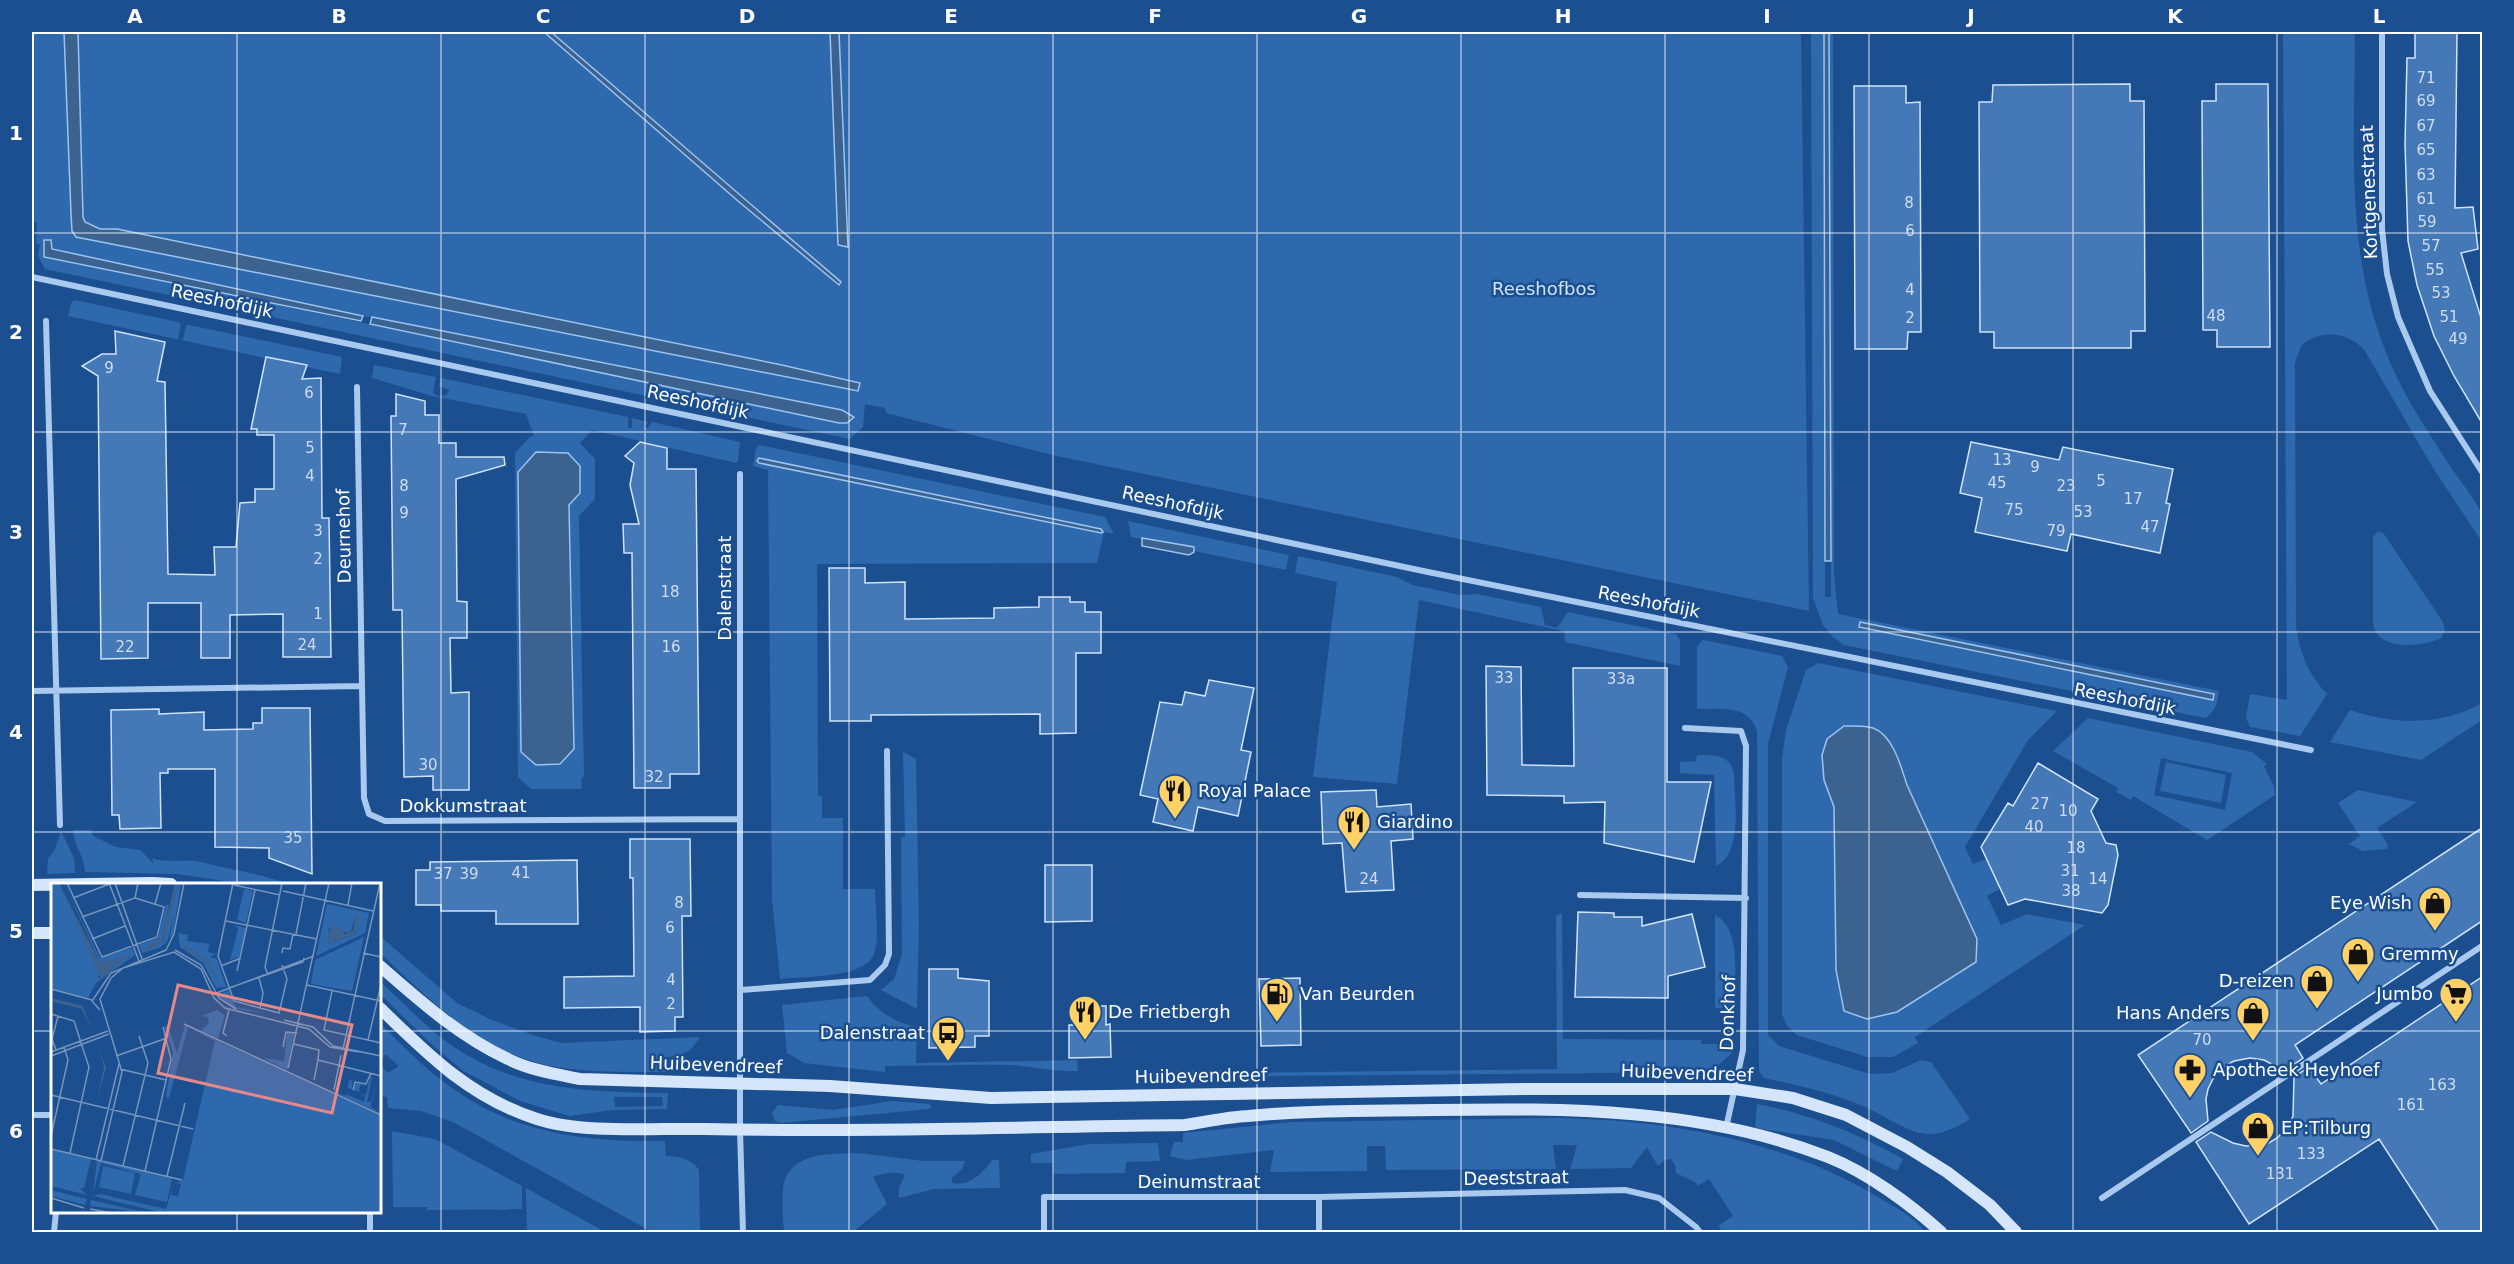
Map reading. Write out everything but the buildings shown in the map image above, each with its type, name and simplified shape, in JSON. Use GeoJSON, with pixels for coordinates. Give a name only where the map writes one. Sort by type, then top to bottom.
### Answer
{"type":"FeatureCollection","features":[{"type":"Feature","properties":{"kind":"street","name":"Kortgenestraat"},"geometry":{"type":"LineString","coordinates":[[2382,32],[2382,229],[2387,274],[2398,317],[2430,391],[2482,472]]}},
{"type":"Feature","properties":{"kind":"street","name":"Reeshofdijk"},"geometry":{"type":"LineString","coordinates":[[32,277],[1428,572],[2311,750]]}},
{"type":"Feature","properties":{"kind":"street"},"geometry":{"type":"LineString","coordinates":[[46,321],[60,825]]}},
{"type":"Feature","properties":{"kind":"street","name":"Deurnehof"},"geometry":{"type":"LineString","coordinates":[[357,387],[362,686]]}},
{"type":"Feature","properties":{"kind":"street","name":"Dalenstraat"},"geometry":{"type":"LineString","coordinates":[[740,474],[740,1130],[743,1233]]}},
{"type":"Feature","properties":{"kind":"street"},"geometry":{"type":"LineString","coordinates":[[32,691],[362,686]]}},
{"type":"Feature","properties":{"kind":"street","name":"Dokkumstraat"},"geometry":{"type":"LineString","coordinates":[[362,686],[364,798],[369,814],[385,821],[740,819]]}},
{"type":"Feature","properties":{"kind":"street","name":"Donkhof"},"geometry":{"type":"LineString","coordinates":[[1685,728],[1741,731],[1746,746],[1743,1050],[1725,1128]]}},
{"type":"Feature","properties":{"kind":"street"},"geometry":{"type":"LineString","coordinates":[[741,990],[870,980],[885,965],[889,954],[888,751]]}},
{"type":"Feature","properties":{"kind":"street"},"geometry":{"type":"LineString","coordinates":[[32,885],[51,884]]}},
{"type":"Feature","properties":{"kind":"street"},"geometry":{"type":"LineString","coordinates":[[1580,895],[1746,898]]}},
{"type":"Feature","properties":{"kind":"street"},"geometry":{"type":"LineString","coordinates":[[32,933],[51,933]]}},
{"type":"Feature","properties":{"kind":"street"},"geometry":{"type":"LineString","coordinates":[[2102,1198],[2482,946]]}},
{"type":"Feature","properties":{"kind":"street","name":"Huibevendreef"},"geometry":{"type":"LineString","coordinates":[[381,967],[457,1031],[509,1060],[540,1071],[580,1079],[830,1086],[991,1098],[1524,1089],[1735,1089],[1793,1098],[1846,1114],[1947,1172],[1990,1205],[2016,1233]]}},
{"type":"Feature","properties":{"kind":"street"},"geometry":{"type":"LineString","coordinates":[[381,1009],[431,1059],[466,1085],[501,1105],[539,1120],[579,1127],[740,1130],[1185,1125],[1246,1116],[1308,1112],[1528,1109],[1628,1112],[1725,1128],[1830,1158],[1884,1188],[1917,1210],[1941,1233]]}},
{"type":"Feature","properties":{"kind":"street"},"geometry":{"type":"LineString","coordinates":[[32,1115],[51,1115]]}},
{"type":"Feature","properties":{"kind":"street","name":"Deeststraat"},"geometry":{"type":"LineString","coordinates":[[1318,1197],[1624,1190],[1659,1198],[1696,1227],[1700,1233]]}},
{"type":"Feature","properties":{"kind":"street","name":"Deinumstraat"},"geometry":{"type":"LineString","coordinates":[[1044,1233],[1044,1197],[1318,1197]]}},
{"type":"Feature","properties":{"kind":"street"},"geometry":{"type":"LineString","coordinates":[[1318,1197],[1319,1233]]}},
{"type":"Feature","properties":{"kind":"street"},"geometry":{"type":"LineString","coordinates":[[54,1233],[56,1213]]}},
{"type":"Feature","properties":{"kind":"street"},"geometry":{"type":"LineString","coordinates":[[370,1213],[370,1233]]}},
{"type":"Feature","properties":{"kind":"green space","name":"Reeshofbos"},"geometry":{"type":"Polygon","coordinates":[[[32,32],[1801,32],[1809,611],[1057,456],[886,413],[885,408],[865,404],[863,427],[850,439],[45,269],[38,256],[40,245],[36,244],[37,223],[32,221],[32,32]],[[51,240],[45,257],[740,401],[842,410],[363,316],[52,249],[51,240]]]}},
{"type":"Feature","properties":{"kind":"green space"},"geometry":{"type":"Polygon","coordinates":[[[1811,32],[1824,32],[1825,597],[1831,597],[1829,32],[1833,32],[1834,574],[1838,614],[2219,691],[2217,703],[2212,713],[2205,718],[1844,645],[1823,625],[1813,598],[1811,32]],[[1860,622],[1859,627],[2213,699],[2214,694],[1860,622]]]}},
{"type":"Feature","properties":{"kind":"green space"},"geometry":{"type":"Polygon","coordinates":[[[2283,32],[2355,32],[2354,149],[2357,227],[2370,304],[2388,359],[2412,406],[2476,504],[2484,525],[2482,542],[2433,468],[2365,351],[2359,345],[2343,336],[2325,335],[2308,340],[2301,346],[2295,363],[2296,627],[2306,663],[2327,694],[2300,736],[2250,727],[2246,718],[2250,694],[2287,700],[2283,32]]]}},
{"type":"Feature","properties":{"kind":"green space"},"geometry":{"type":"Polygon","coordinates":[[[75,300],[178,322],[181,324],[178,339],[183,340],[186,325],[189,325],[342,357],[340,374],[68,316],[71,303],[75,300]]]}},
{"type":"Feature","properties":{"kind":"green space"},"geometry":{"type":"Polygon","coordinates":[[[374,365],[436,377],[433,393],[438,396],[446,395],[450,390],[439,386],[441,378],[628,417],[628,428],[632,428],[632,418],[648,422],[645,427],[648,428],[652,422],[740,442],[736,463],[592,430],[580,443],[595,459],[595,499],[579,516],[584,776],[581,779],[582,789],[531,789],[518,777],[515,453],[530,437],[534,436],[526,414],[432,396],[372,378],[374,365]],[[568,453],[560,764],[565,757],[573,645],[568,453]]]}},
{"type":"Feature","properties":{"kind":"green space"},"geometry":{"type":"Polygon","coordinates":[[[759,445],[1105,517],[1114,534],[1104,532],[1097,563],[817,564],[818,795],[822,796],[822,818],[843,818],[843,889],[875,889],[877,922],[876,947],[868,962],[859,968],[832,975],[780,979],[772,899],[768,470],[753,466],[759,445]],[[847,477],[977,508],[1102,533],[1101,529],[847,477]]]}},
{"type":"Feature","properties":{"kind":"green space"},"geometry":{"type":"Polygon","coordinates":[[[1128,521],[1289,555],[1286,570],[1194,551],[1194,548],[1131,537],[1128,521]]]}},
{"type":"Feature","properties":{"kind":"green space"},"geometry":{"type":"Polygon","coordinates":[[[2378,531],[2384,534],[2443,622],[2445,630],[2441,638],[2423,644],[2401,645],[2383,639],[2376,632],[2373,623],[2373,537],[2378,531]]]}},
{"type":"Feature","properties":{"kind":"green space"},"geometry":{"type":"Polygon","coordinates":[[[1298,556],[1397,577],[1413,585],[1460,595],[1477,594],[1541,607],[1545,625],[1557,628],[1568,612],[1676,634],[1680,640],[1680,666],[1565,642],[1564,631],[1419,600],[1397,784],[1313,777],[1337,582],[1295,573],[1298,556]]]}},
{"type":"Feature","properties":{"kind":"green space"},"geometry":{"type":"Polygon","coordinates":[[[1703,640],[1782,656],[1788,667],[1768,744],[1768,1035],[1779,1046],[1870,1074],[1892,1073],[1921,1060],[1931,1062],[1970,1119],[1950,1130],[1939,1133],[1920,1133],[1851,1101],[1764,1078],[1759,1071],[1757,731],[1753,722],[1741,712],[1724,709],[1697,709],[1697,646],[1703,640]]]}},
{"type":"Feature","properties":{"kind":"green space"},"geometry":{"type":"Polygon","coordinates":[[[1818,663],[2057,711],[2028,740],[1965,847],[1973,864],[1987,859],[2000,889],[1987,896],[2001,925],[2027,914],[2085,925],[1915,1037],[1918,1043],[1893,1057],[1867,1057],[1797,1035],[1787,1026],[1782,1014],[1782,758],[1786,730],[1806,670],[1818,663]],[[1827,739],[1822,755],[1824,780],[1834,807],[1836,970],[1842,1006],[1897,1012],[1976,963],[1977,939],[1907,785],[1898,759],[1827,739]]]}},
{"type":"Feature","properties":{"kind":"green space"},"geometry":{"type":"Polygon","coordinates":[[[2482,703],[2482,720],[2421,760],[2330,742],[2350,710],[2383,718],[2417,721],[2451,716],[2482,703]]]}},
{"type":"Feature","properties":{"kind":"green space"},"geometry":{"type":"Polygon","coordinates":[[[2088,718],[2252,752],[2267,764],[2264,766],[2274,787],[2275,795],[2207,840],[2133,796],[2131,800],[2116,792],[2118,788],[2053,751],[2088,718]],[[2161,758],[2154,795],[2225,810],[2232,773],[2161,758]]]}},
{"type":"Feature","properties":{"kind":"green space"},"geometry":{"type":"Polygon","coordinates":[[[903,752],[916,759],[919,924],[917,1009],[881,990],[894,979],[902,955],[901,837],[905,837],[903,752]]]}},
{"type":"Feature","properties":{"kind":"green space"},"geometry":{"type":"Polygon","coordinates":[[[1697,755],[1725,759],[1734,773],[1736,824],[1734,838],[1725,859],[1716,866],[1714,775],[1680,773],[1680,762],[1696,761],[1697,755]]]}},
{"type":"Feature","properties":{"kind":"green space"},"geometry":{"type":"Polygon","coordinates":[[[2166,762],[2226,775],[2221,803],[2160,791],[2166,762]]]}},
{"type":"Feature","properties":{"kind":"green space"},"geometry":{"type":"Polygon","coordinates":[[[2358,790],[2417,802],[2377,828],[2388,845],[2387,849],[2363,851],[2349,844],[2360,836],[2338,803],[2358,790]]]}},
{"type":"Feature","properties":{"kind":"green space"},"geometry":{"type":"Polygon","coordinates":[[[73,830],[91,830],[93,836],[116,847],[140,850],[154,864],[152,858],[164,861],[195,861],[286,883],[238,883],[177,874],[85,872],[73,830]]]}},
{"type":"Feature","properties":{"kind":"green space"},"geometry":{"type":"Polygon","coordinates":[[[61,831],[74,858],[75,873],[47,874],[48,859],[55,849],[61,831]]]}},
{"type":"Feature","properties":{"kind":"green space"},"geometry":{"type":"Polygon","coordinates":[[[1562,913],[1563,1039],[1701,1040],[1701,1044],[1734,1044],[1732,1053],[1711,1072],[1173,1077],[1172,1071],[1239,1070],[1240,1073],[1557,1069],[1556,916],[1562,913]]]}},
{"type":"Feature","properties":{"kind":"green space"},"geometry":{"type":"Polygon","coordinates":[[[1715,915],[1724,922],[1733,943],[1734,1008],[1715,1008],[1715,915]]]}},
{"type":"Feature","properties":{"kind":"green space"},"geometry":{"type":"Polygon","coordinates":[[[381,937],[457,1003],[490,1019],[533,1035],[561,1043],[700,1037],[686,1052],[667,1057],[666,1072],[606,1072],[546,1065],[498,1048],[456,1021],[381,954],[381,937]]]}},
{"type":"Feature","properties":{"kind":"green space"},"geometry":{"type":"Polygon","coordinates":[[[381,982],[444,1040],[470,1057],[497,1070],[524,1079],[579,1089],[668,1093],[667,1109],[613,1110],[569,1116],[520,1101],[462,1070],[429,1042],[381,995],[381,982]],[[614,1097],[615,1107],[663,1106],[662,1097],[614,1097]]]}},
{"type":"Feature","properties":{"kind":"green space"},"geometry":{"type":"Polygon","coordinates":[[[867,996],[889,1016],[917,1027],[916,1063],[1077,1060],[1078,1071],[1009,1065],[978,1065],[885,1066],[885,1072],[804,1063],[787,1053],[782,1005],[867,996]]]}},
{"type":"Feature","properties":{"kind":"green space"},"geometry":{"type":"Polygon","coordinates":[[[381,1024],[445,1083],[479,1105],[504,1117],[556,1133],[610,1140],[665,1141],[666,1156],[685,1159],[699,1170],[700,1232],[652,1232],[453,1122],[421,1111],[388,1108],[387,1097],[381,1096],[381,1066],[388,1073],[399,1066],[385,1054],[381,1062],[381,1024]]]}},
{"type":"Feature","properties":{"kind":"green space"},"geometry":{"type":"Polygon","coordinates":[[[892,1101],[929,1104],[932,1107],[781,1123],[775,1121],[772,1113],[778,1105],[833,1110],[892,1101]]]}},
{"type":"Feature","properties":{"kind":"green space"},"geometry":{"type":"Polygon","coordinates":[[[1757,1104],[1795,1113],[1832,1126],[1903,1159],[1897,1171],[1834,1140],[1755,1128],[1757,1104]]]}},
{"type":"Feature","properties":{"kind":"green space"},"geometry":{"type":"Polygon","coordinates":[[[1556,1118],[1640,1123],[1722,1136],[1763,1147],[1802,1160],[1841,1177],[1903,1212],[1925,1232],[1745,1232],[1742,1229],[1736,1232],[1723,1232],[1718,1226],[1733,1216],[1709,1179],[1698,1186],[1695,1182],[1676,1173],[1671,1159],[1665,1160],[1658,1166],[1647,1147],[1631,1168],[1570,1169],[1577,1145],[1553,1145],[1556,1169],[1386,1170],[1385,1146],[1367,1146],[1367,1171],[1270,1172],[1274,1150],[1186,1160],[1170,1156],[1174,1142],[1183,1142],[1183,1133],[1292,1122],[1556,1118]]]}},
{"type":"Feature","properties":{"kind":"green space"},"geometry":{"type":"Polygon","coordinates":[[[392,1131],[435,1139],[522,1186],[522,1209],[427,1210],[427,1207],[393,1207],[392,1131]]]}},
{"type":"Feature","properties":{"kind":"green space"},"geometry":{"type":"Polygon","coordinates":[[[1158,1143],[1160,1161],[1126,1162],[1125,1173],[1053,1174],[1052,1163],[1031,1163],[1031,1154],[1089,1144],[1158,1143]]]}},
{"type":"Feature","properties":{"kind":"green space"},"geometry":{"type":"Polygon","coordinates":[[[859,1153],[923,1161],[965,1161],[962,1169],[952,1178],[952,1183],[958,1184],[975,1178],[992,1160],[999,1160],[1000,1188],[934,1189],[899,1198],[899,1188],[905,1175],[885,1174],[873,1177],[887,1204],[853,1232],[784,1232],[783,1190],[786,1177],[792,1168],[812,1157],[859,1153]]]}},
{"type":"Feature","properties":{"kind":"green space"},"geometry":{"type":"Polygon","coordinates":[[[526,1188],[605,1232],[527,1232],[526,1188]]]}},
{"type":"Feature","properties":{"kind":"shaded area"},"geometry":{"type":"Polygon","coordinates":[[[64,32],[78,32],[83,217],[85,222],[100,229],[117,229],[782,365],[860,383],[858,391],[76,237],[72,231],[71,214],[64,32]]]}},
{"type":"Feature","properties":{"kind":"shaded area"},"geometry":{"type":"Polygon","coordinates":[[[544,32],[551,32],[841,282],[839,285],[738,201],[544,32]]]}},
{"type":"Feature","properties":{"kind":"shaded area"},"geometry":{"type":"Polygon","coordinates":[[[830,32],[839,32],[848,247],[838,245],[830,32]]]}},
{"type":"Feature","properties":{"kind":"shaded area"},"geometry":{"type":"Polygon","coordinates":[[[1824,32],[1829,32],[1831,561],[1825,561],[1824,32]]]}},
{"type":"Feature","properties":{"kind":"shaded area"},"geometry":{"type":"Polygon","coordinates":[[[44,240],[51,240],[52,249],[363,316],[361,321],[44,257],[44,240]]]}},
{"type":"Feature","properties":{"kind":"shaded area"},"geometry":{"type":"Polygon","coordinates":[[[372,317],[842,410],[854,417],[847,423],[839,423],[370,324],[372,317]]]}},
{"type":"Feature","properties":{"kind":"shaded area"},"geometry":{"type":"Polygon","coordinates":[[[536,452],[568,453],[580,466],[580,493],[569,505],[574,749],[560,764],[536,765],[521,752],[518,472],[536,452]]]}},
{"type":"Feature","properties":{"kind":"shaded area"},"geometry":{"type":"Polygon","coordinates":[[[759,458],[1101,529],[1103,532],[759,463],[757,461],[759,458]]]}},
{"type":"Feature","properties":{"kind":"shaded area"},"geometry":{"type":"Polygon","coordinates":[[[1142,538],[1194,547],[1194,552],[1189,555],[1142,546],[1142,538]]]}},
{"type":"Feature","properties":{"kind":"shaded area"},"geometry":{"type":"Polygon","coordinates":[[[1860,622],[2214,694],[2213,700],[1859,627],[1860,622]]]}},
{"type":"Feature","properties":{"kind":"shaded area"},"geometry":{"type":"Polygon","coordinates":[[[1844,726],[1873,728],[1886,737],[1891,744],[1907,785],[1977,939],[1976,962],[1897,1012],[1867,1019],[1844,1011],[1836,970],[1834,807],[1824,780],[1822,755],[1827,739],[1844,726]]]}},
{"type":"Feature","properties":{"kind":"place","name":"Royal Palace"},"geometry":{"type":"Point","coordinates":[1175,820]}},
{"type":"Feature","properties":{"kind":"place","name":"Giardino"},"geometry":{"type":"Point","coordinates":[1354,851]}},
{"type":"Feature","properties":{"kind":"place","name":"Eye Wish"},"geometry":{"type":"Point","coordinates":[2435,932]}},
{"type":"Feature","properties":{"kind":"place","name":"Gremmy"},"geometry":{"type":"Point","coordinates":[2358,983]}},
{"type":"Feature","properties":{"kind":"place","name":"D-reizen"},"geometry":{"type":"Point","coordinates":[2317,1010]}},
{"type":"Feature","properties":{"kind":"place","name":"Van Beurden"},"geometry":{"type":"Point","coordinates":[1277,1023]}},
{"type":"Feature","properties":{"kind":"place","name":"Jumbo"},"geometry":{"type":"Point","coordinates":[2456,1023]}},
{"type":"Feature","properties":{"kind":"place","name":"De Frietbergh"},"geometry":{"type":"Point","coordinates":[1085,1041]}},
{"type":"Feature","properties":{"kind":"place","name":"Hans Anders"},"geometry":{"type":"Point","coordinates":[2253,1042]}},
{"type":"Feature","properties":{"kind":"place","name":"Dalenstraat"},"geometry":{"type":"Point","coordinates":[948,1062]}},
{"type":"Feature","properties":{"kind":"place","name":"Apotheek Heyhoef"},"geometry":{"type":"Point","coordinates":[2190,1099]}},
{"type":"Feature","properties":{"kind":"place","name":"EP:Tilburg"},"geometry":{"type":"Point","coordinates":[2258,1157]}}]}
